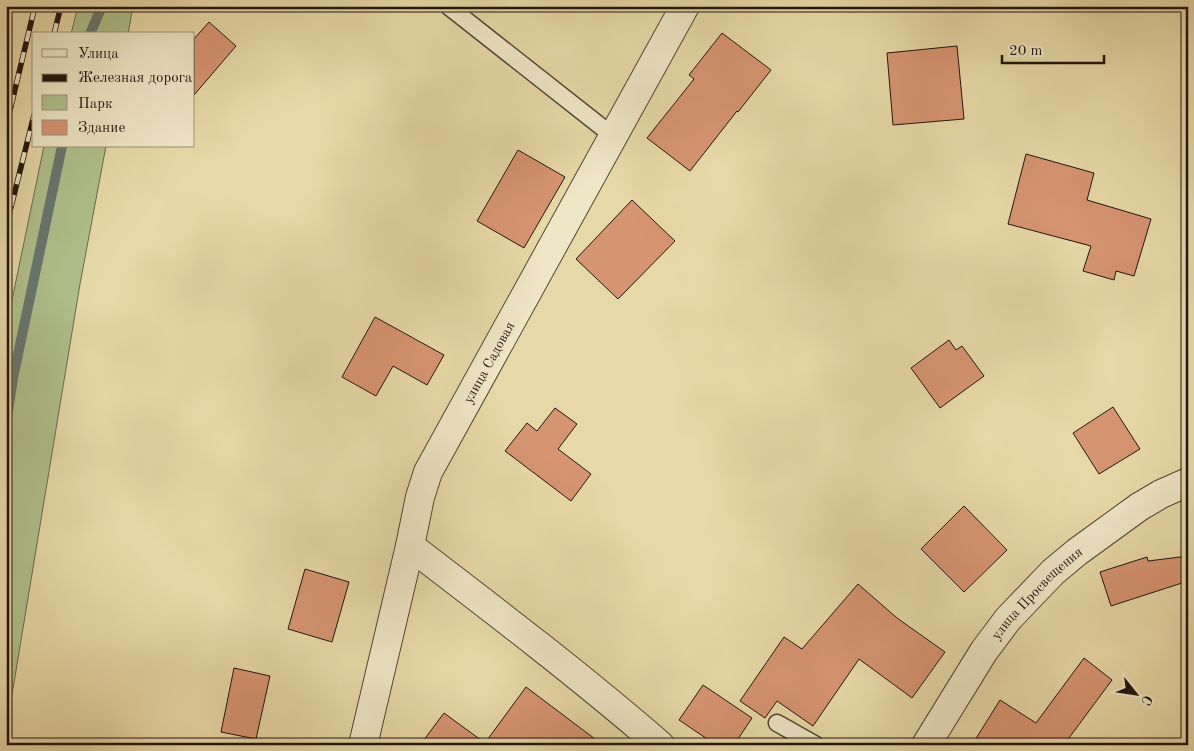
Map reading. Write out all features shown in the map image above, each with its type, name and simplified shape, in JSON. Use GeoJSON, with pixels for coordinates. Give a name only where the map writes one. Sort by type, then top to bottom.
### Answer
{"type":"FeatureCollection","features":[{"type":"Feature","properties":{"kind":"street","name":"улица Садовая"},"geometry":{"type":"LineString","coordinates":[[363,745],[420,497],[428,472],[685,6]]}},
{"type":"Feature","properties":{"kind":"street","name":"улица Просвещения"},"geometry":{"type":"LineString","coordinates":[[926,745],[984,651],[1008,619],[1052,572],[1076,552],[1139,507],[1161,494],[1188,482]]}},
{"type":"Feature","properties":{"kind":"street"},"geometry":{"type":"LineString","coordinates":[[410,546],[516,627],[660,745]]}},
{"type":"Feature","properties":{"kind":"lane"},"geometry":{"type":"LineString","coordinates":[[448,6],[614,136]]}},
{"type":"Feature","properties":{"kind":"lane"},"geometry":{"type":"LineString","coordinates":[[777,723],[816,745]]}},
{"type":"Feature","properties":{"kind":"green space"},"geometry":{"type":"Polygon","coordinates":[[[78,6],[133,6],[128,32],[72,32],[78,6]]]}},
{"type":"Feature","properties":{"kind":"green space"},"geometry":{"type":"Polygon","coordinates":[[[44,148],[106,148],[80,284],[6,731],[6,329],[44,148]]]}},
{"type":"Feature","properties":{"kind":"building"},"geometry":{"type":"Polygon","coordinates":[[[209,22],[236,46],[195,94],[195,38],[209,22]]]}},
{"type":"Feature","properties":{"kind":"building"},"geometry":{"type":"Polygon","coordinates":[[[722,33],[771,70],[690,171],[647,138],[694,79],[689,75],[722,33]]]}},
{"type":"Feature","properties":{"kind":"building"},"geometry":{"type":"Polygon","coordinates":[[[957,46],[964,119],[893,125],[887,53],[957,46]]]}},
{"type":"Feature","properties":{"kind":"building"},"geometry":{"type":"Polygon","coordinates":[[[518,150],[565,177],[524,248],[477,221],[518,150]]]}},
{"type":"Feature","properties":{"kind":"building"},"geometry":{"type":"Polygon","coordinates":[[[1026,154],[1094,173],[1087,200],[1151,219],[1134,276],[1116,271],[1114,280],[1083,271],[1091,246],[1008,224],[1026,154]]]}},
{"type":"Feature","properties":{"kind":"building"},"geometry":{"type":"Polygon","coordinates":[[[632,200],[675,241],[618,299],[576,259],[632,200]]]}},
{"type":"Feature","properties":{"kind":"building"},"geometry":{"type":"Polygon","coordinates":[[[375,317],[444,355],[427,385],[393,366],[376,396],[342,377],[375,317]]]}},
{"type":"Feature","properties":{"kind":"building"},"geometry":{"type":"Polygon","coordinates":[[[949,340],[956,350],[962,346],[984,376],[940,408],[911,368],[949,340]]]}},
{"type":"Feature","properties":{"kind":"building"},"geometry":{"type":"Polygon","coordinates":[[[1113,407],[1140,449],[1099,474],[1073,433],[1113,407]]]}},
{"type":"Feature","properties":{"kind":"building"},"geometry":{"type":"Polygon","coordinates":[[[555,408],[577,424],[558,449],[591,474],[571,501],[505,451],[527,423],[537,431],[555,408]]]}},
{"type":"Feature","properties":{"kind":"building"},"geometry":{"type":"Polygon","coordinates":[[[964,506],[1007,550],[964,592],[921,549],[964,506]]]}},
{"type":"Feature","properties":{"kind":"building"},"geometry":{"type":"Polygon","coordinates":[[[1188,556],[1188,581],[1111,606],[1100,572],[1147,557],[1148,561],[1188,556]]]}},
{"type":"Feature","properties":{"kind":"building"},"geometry":{"type":"Polygon","coordinates":[[[305,569],[349,582],[332,642],[288,629],[305,569]]]}},
{"type":"Feature","properties":{"kind":"building"},"geometry":{"type":"Polygon","coordinates":[[[858,584],[897,618],[945,652],[912,698],[859,659],[813,726],[777,701],[765,718],[740,701],[784,637],[802,649],[858,584]]]}},
{"type":"Feature","properties":{"kind":"building"},"geometry":{"type":"Polygon","coordinates":[[[1084,658],[1112,680],[1066,742],[1071,745],[972,745],[1000,700],[1036,723],[1084,658]]]}},
{"type":"Feature","properties":{"kind":"building"},"geometry":{"type":"Polygon","coordinates":[[[234,668],[270,676],[256,739],[221,732],[234,668]]]}},
{"type":"Feature","properties":{"kind":"building"},"geometry":{"type":"Polygon","coordinates":[[[703,685],[752,718],[734,745],[716,745],[679,720],[703,685]]]}},
{"type":"Feature","properties":{"kind":"building"},"geometry":{"type":"Polygon","coordinates":[[[526,687],[603,745],[420,745],[444,713],[485,743],[526,687]]]}},
{"type":"Feature","properties":{"kind":"waterway"},"geometry":{"type":"LineString","coordinates":[[91,32],[102,6]]}},
{"type":"Feature","properties":{"kind":"waterway"},"geometry":{"type":"LineString","coordinates":[[6,425],[13,378],[62,148]]}},
{"type":"Feature","properties":{"kind":"railway"},"geometry":{"type":"LineString","coordinates":[[6,127],[35,6]]}},
{"type":"Feature","properties":{"kind":"railway"},"geometry":{"type":"LineString","coordinates":[[54,32],[61,6]]}},
{"type":"Feature","properties":{"kind":"railway"},"geometry":{"type":"LineString","coordinates":[[6,227],[32,123]]}}]}
